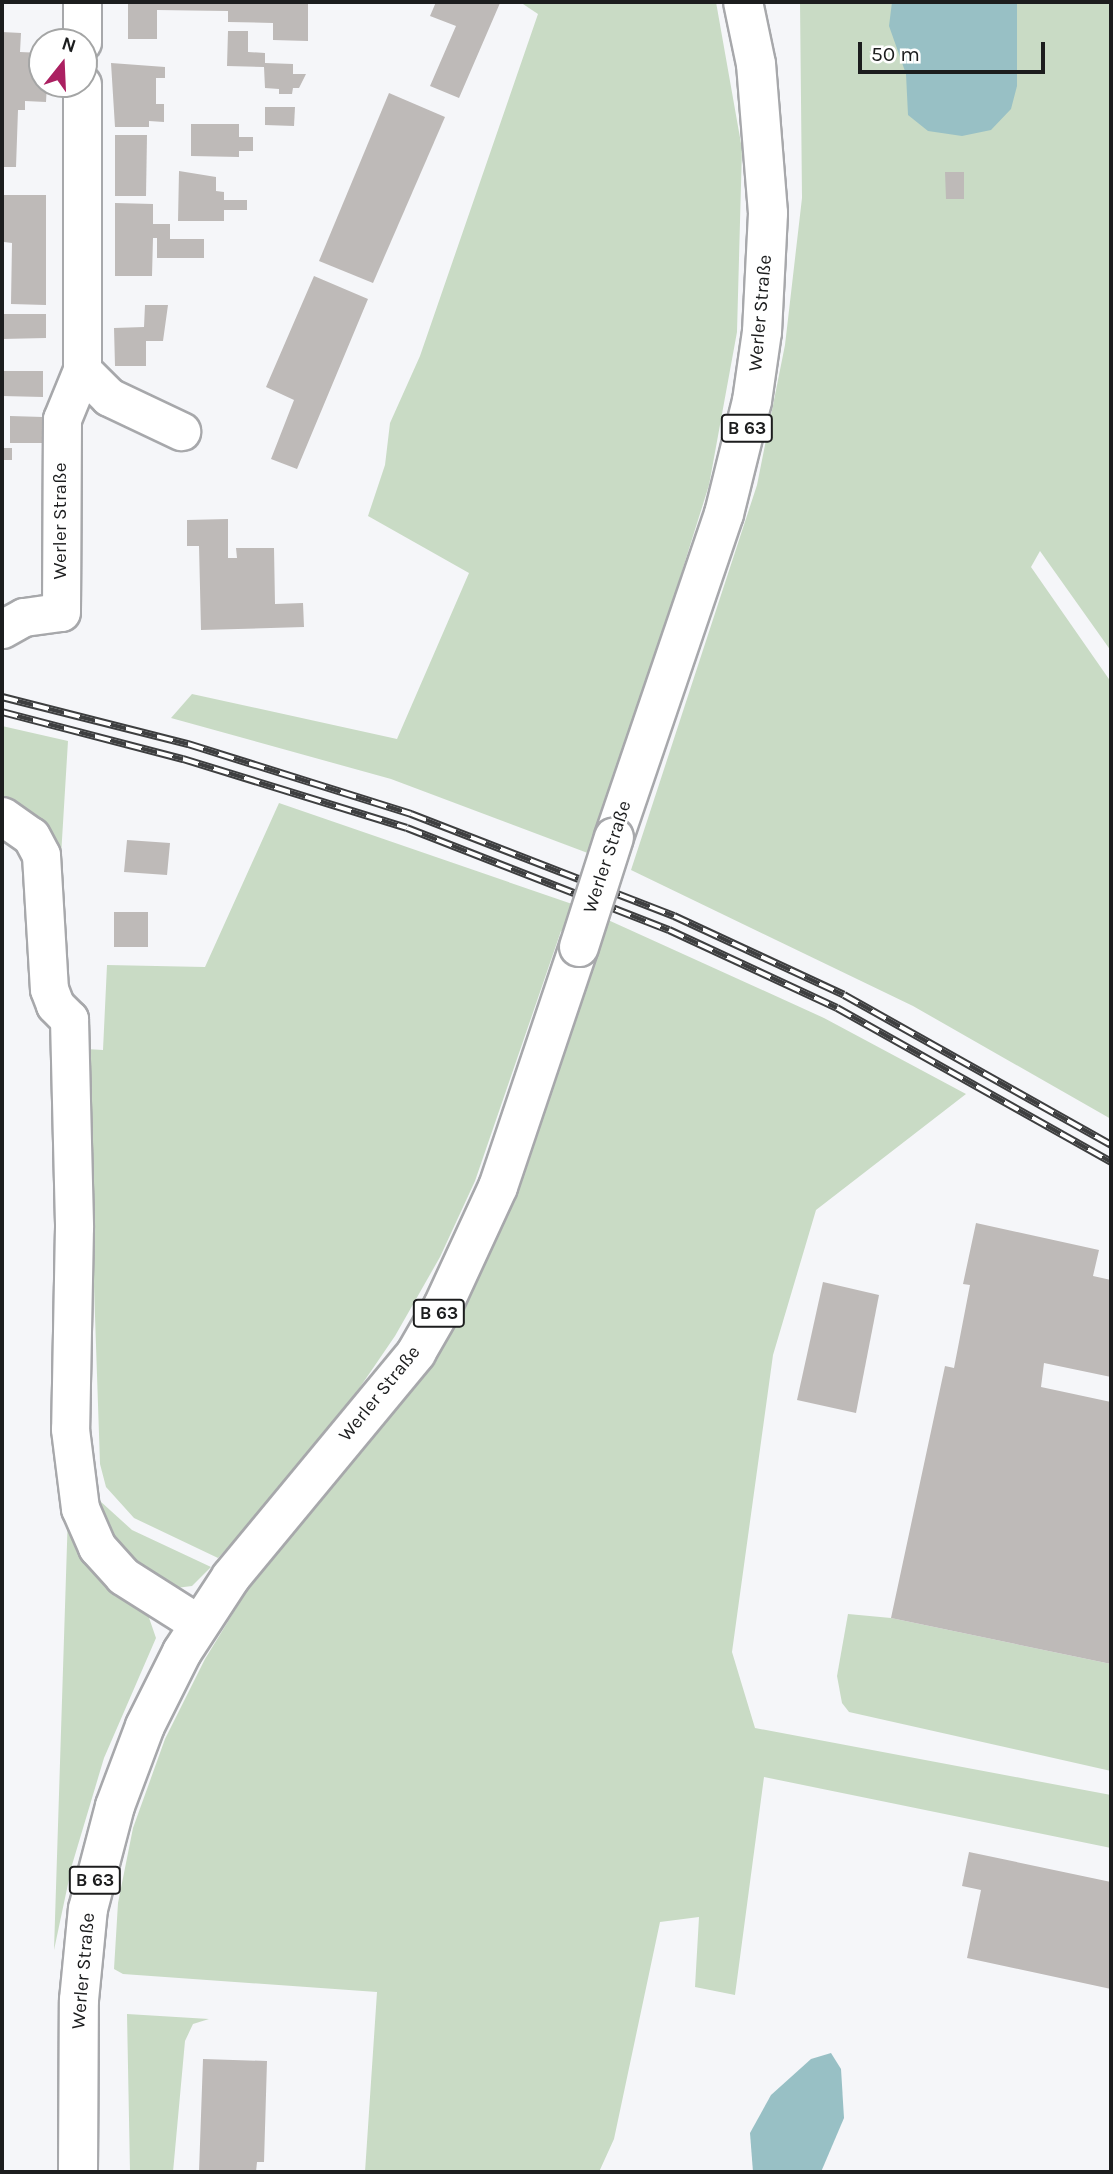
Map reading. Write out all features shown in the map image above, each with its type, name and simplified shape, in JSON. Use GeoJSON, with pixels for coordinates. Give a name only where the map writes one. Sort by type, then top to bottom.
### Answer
{"type":"FeatureCollection","features":[{"type":"Feature","properties":{"kind":"main road","name":"Werler Straße"},"geometry":{"type":"LineString","coordinates":[[78,2172],[80,1989],[88,1909],[115,1806],[145,1726],[199,1624],[231,1577],[416,1353],[443,1306],[498,1187],[724,514],[752,401],[762,332],[768,213],[756,64],[743,2]]}},
{"type":"Feature","properties":{"kind":"street"},"geometry":{"type":"LineString","coordinates":[[82,2],[82,28]]}},
{"type":"Feature","properties":{"kind":"street","name":"Werler Straße"},"geometry":{"type":"LineString","coordinates":[[2,629],[23,617],[61,612],[62,419],[82,370],[82,98]]}},
{"type":"Feature","properties":{"kind":"street"},"geometry":{"type":"LineString","coordinates":[[82,370],[109,397],[181,430]]}},
{"type":"Feature","properties":{"kind":"street"},"geometry":{"type":"LineString","coordinates":[[2,816],[30,836],[41,855],[49,989],[55,1005],[69,1019],[74,1227],[70,1429],[80,1508],[97,1547],[123,1576],[199,1624]]}},
{"type":"Feature","properties":{"kind":"green space"},"geometry":{"type":"Polygon","coordinates":[[[520,2],[716,2],[742,149],[737,332],[709,485],[593,855],[391,779],[171,718],[192,694],[397,739],[469,573],[368,516],[385,465],[390,423],[420,356],[538,14],[520,2]]]}},
{"type":"Feature","properties":{"kind":"green space"},"geometry":{"type":"Polygon","coordinates":[[[800,2],[1111,2],[1111,651],[1040,551],[1031,567],[1111,682],[1111,1119],[913,1006],[631,870],[757,485],[785,345],[802,198],[800,2]]]}},
{"type":"Feature","properties":{"kind":"green space"},"geometry":{"type":"Polygon","coordinates":[[[2,726],[68,741],[61,856],[16,809],[2,805],[2,726]]]}},
{"type":"Feature","properties":{"kind":"green space"},"geometry":{"type":"Polygon","coordinates":[[[279,803],[575,905],[824,1018],[966,1094],[816,1210],[773,1355],[732,1652],[755,1728],[1111,1795],[1111,1848],[764,1777],[735,1995],[695,1987],[699,1917],[660,1922],[614,2139],[599,2172],[365,2172],[377,1992],[123,1974],[114,1969],[118,1903],[133,1828],[165,1739],[205,1659],[257,1574],[426,1365],[589,944],[561,931],[475,1181],[440,1257],[395,1336],[315,1453],[218,1558],[134,1518],[106,1487],[100,1464],[86,1049],[103,1050],[107,965],[205,967],[279,803]]]}},
{"type":"Feature","properties":{"kind":"green space"},"geometry":{"type":"Polygon","coordinates":[[[94,1487],[100,1501],[132,1530],[211,1567],[192,1586],[176,1588],[136,1570],[105,1533],[94,1487]]]}},
{"type":"Feature","properties":{"kind":"green space"},"geometry":{"type":"Polygon","coordinates":[[[68,1513],[146,1609],[156,1638],[104,1758],[72,1865],[54,1950],[68,1513]]]}},
{"type":"Feature","properties":{"kind":"green space"},"geometry":{"type":"Polygon","coordinates":[[[848,1614],[891,1618],[1111,1664],[1111,1771],[849,1712],[842,1703],[837,1676],[848,1614]]]}},
{"type":"Feature","properties":{"kind":"green space"},"geometry":{"type":"Polygon","coordinates":[[[127,2014],[209,2019],[193,2024],[185,2041],[173,2172],[130,2172],[127,2014]]]}},
{"type":"Feature","properties":{"kind":"water"},"geometry":{"type":"Polygon","coordinates":[[[892,2],[1017,2],[1017,86],[1011,109],[991,130],[962,136],[928,131],[908,115],[906,74],[889,26],[892,2]]]}},
{"type":"Feature","properties":{"kind":"water"},"geometry":{"type":"Polygon","coordinates":[[[831,2053],[841,2069],[844,2118],[821,2172],[753,2172],[750,2133],[771,2095],[811,2059],[831,2053]]]}},
{"type":"Feature","properties":{"kind":"building"},"geometry":{"type":"Polygon","coordinates":[[[128,2],[308,2],[308,41],[273,40],[273,23],[228,22],[228,11],[157,10],[157,39],[128,39],[128,2]]]}},
{"type":"Feature","properties":{"kind":"building"},"geometry":{"type":"Polygon","coordinates":[[[436,2],[500,3],[459,98],[430,86],[456,26],[430,16],[436,2]]]}},
{"type":"Feature","properties":{"kind":"building"},"geometry":{"type":"Polygon","coordinates":[[[228,31],[248,31],[248,52],[265,53],[265,63],[293,64],[293,74],[306,74],[299,88],[293,88],[292,94],[279,94],[279,89],[265,88],[264,67],[227,66],[228,31]]]}},
{"type":"Feature","properties":{"kind":"building"},"geometry":{"type":"Polygon","coordinates":[[[2,32],[21,33],[20,52],[28,52],[28,98],[46,98],[46,102],[25,101],[25,110],[18,110],[16,167],[2,167],[2,32]]]}},
{"type":"Feature","properties":{"kind":"building"},"geometry":{"type":"Polygon","coordinates":[[[111,63],[165,67],[165,78],[156,78],[156,104],[164,104],[164,122],[149,121],[149,127],[115,127],[111,63]]]}},
{"type":"Feature","properties":{"kind":"building"},"geometry":{"type":"Polygon","coordinates":[[[389,93],[445,117],[373,283],[319,261],[389,93]]]}},
{"type":"Feature","properties":{"kind":"building"},"geometry":{"type":"Polygon","coordinates":[[[265,107],[295,107],[294,126],[265,125],[265,107]]]}},
{"type":"Feature","properties":{"kind":"building"},"geometry":{"type":"Polygon","coordinates":[[[191,124],[239,124],[239,137],[253,137],[253,151],[239,151],[239,157],[191,156],[191,124]]]}},
{"type":"Feature","properties":{"kind":"building"},"geometry":{"type":"Polygon","coordinates":[[[115,135],[147,135],[146,196],[115,196],[115,135]]]}},
{"type":"Feature","properties":{"kind":"building"},"geometry":{"type":"Polygon","coordinates":[[[179,171],[216,177],[216,191],[224,192],[224,200],[247,200],[247,210],[224,210],[224,221],[178,221],[179,171]]]}},
{"type":"Feature","properties":{"kind":"building"},"geometry":{"type":"Polygon","coordinates":[[[945,172],[964,172],[964,199],[946,199],[945,172]]]}},
{"type":"Feature","properties":{"kind":"building"},"geometry":{"type":"Polygon","coordinates":[[[2,195],[46,195],[46,305],[11,304],[12,243],[4,242],[2,262],[2,195]]]}},
{"type":"Feature","properties":{"kind":"building"},"geometry":{"type":"Polygon","coordinates":[[[115,203],[153,204],[153,224],[170,224],[170,239],[204,239],[204,258],[157,258],[157,238],[153,238],[152,276],[115,276],[115,203]]]}},
{"type":"Feature","properties":{"kind":"building"},"geometry":{"type":"Polygon","coordinates":[[[314,276],[368,299],[297,469],[271,459],[294,400],[266,387],[314,276]]]}},
{"type":"Feature","properties":{"kind":"building"},"geometry":{"type":"Polygon","coordinates":[[[145,305],[168,305],[163,341],[146,341],[146,366],[115,366],[114,328],[144,327],[145,305]]]}},
{"type":"Feature","properties":{"kind":"building"},"geometry":{"type":"Polygon","coordinates":[[[2,314],[46,314],[46,338],[2,339],[2,314]]]}},
{"type":"Feature","properties":{"kind":"building"},"geometry":{"type":"Polygon","coordinates":[[[2,371],[43,371],[43,397],[2,396],[2,371]]]}},
{"type":"Feature","properties":{"kind":"building"},"geometry":{"type":"Polygon","coordinates":[[[10,416],[43,417],[43,443],[10,443],[10,416]]]}},
{"type":"Feature","properties":{"kind":"building"},"geometry":{"type":"Polygon","coordinates":[[[2,448],[12,448],[12,460],[2,460],[2,448]]]}},
{"type":"Feature","properties":{"kind":"building"},"geometry":{"type":"Polygon","coordinates":[[[228,519],[228,558],[237,558],[236,548],[274,548],[275,604],[303,603],[304,627],[201,630],[199,546],[187,546],[187,520],[228,519]]]}},
{"type":"Feature","properties":{"kind":"building"},"geometry":{"type":"Polygon","coordinates":[[[127,840],[170,843],[167,875],[124,872],[127,840]]]}},
{"type":"Feature","properties":{"kind":"building"},"geometry":{"type":"Polygon","coordinates":[[[114,912],[148,912],[148,947],[114,947],[114,912]]]}},
{"type":"Feature","properties":{"kind":"building"},"geometry":{"type":"Polygon","coordinates":[[[976,1223],[1099,1250],[1093,1276],[1111,1280],[1111,1377],[1044,1363],[1041,1387],[1111,1402],[1111,1664],[891,1618],[945,1366],[954,1368],[970,1285],[963,1284],[976,1223]]]}},
{"type":"Feature","properties":{"kind":"building"},"geometry":{"type":"Polygon","coordinates":[[[823,1282],[879,1295],[856,1413],[797,1400],[823,1282]]]}},
{"type":"Feature","properties":{"kind":"building"},"geometry":{"type":"Polygon","coordinates":[[[969,1852],[1111,1882],[1111,1989],[967,1958],[981,1890],[962,1886],[969,1852]]]}},
{"type":"Feature","properties":{"kind":"building"},"geometry":{"type":"Polygon","coordinates":[[[203,2059],[267,2061],[264,2162],[257,2162],[256,2172],[199,2172],[203,2059]]]}},
{"type":"Feature","properties":{"kind":"railway"},"geometry":{"type":"LineString","coordinates":[[2,697],[188,744],[411,814],[674,916],[844,995],[1111,1145]]}},
{"type":"Feature","properties":{"kind":"railway"},"geometry":{"type":"LineString","coordinates":[[2,712],[183,759],[407,828],[669,930],[837,1008],[1111,1162]]}}]}
